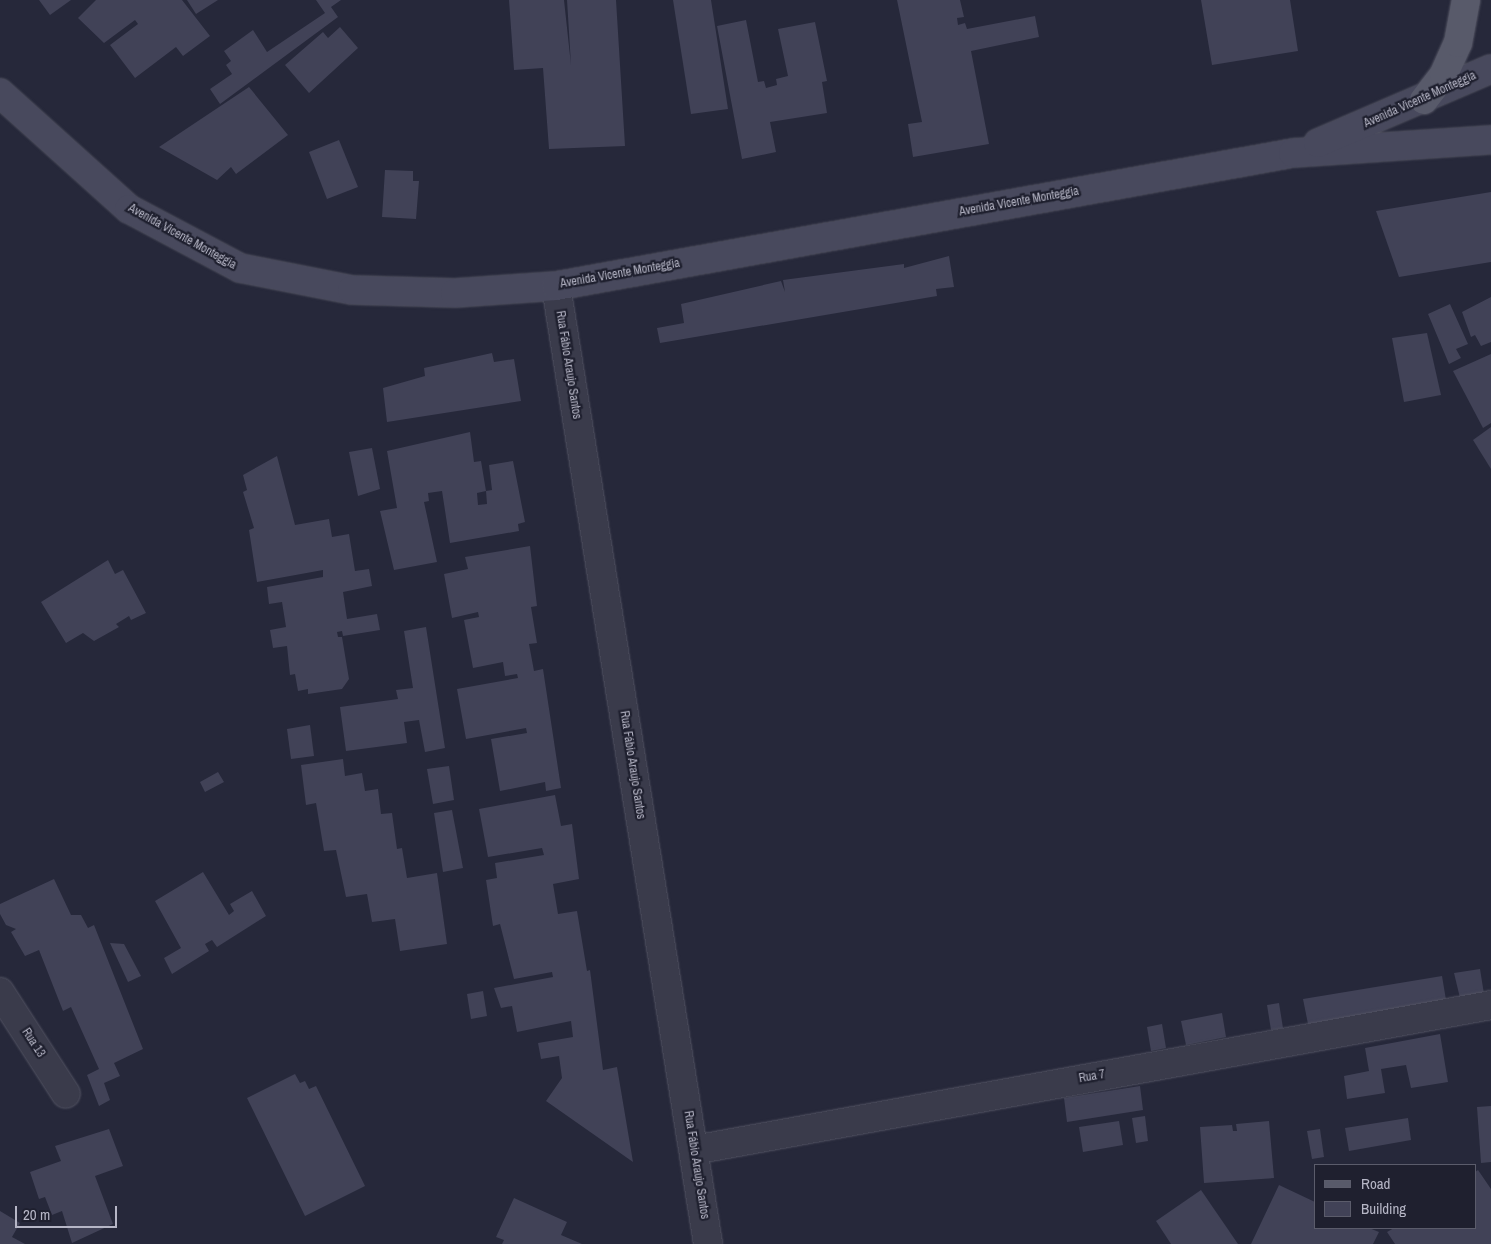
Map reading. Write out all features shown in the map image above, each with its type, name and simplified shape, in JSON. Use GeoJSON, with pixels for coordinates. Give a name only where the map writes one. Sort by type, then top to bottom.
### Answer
{"type":"FeatureCollection","features":[{"type":"Feature","properties":{"kind":"main road"},"geometry":{"type":"LineString","coordinates":[[1424,100],[1444,74],[1458,43],[1466,0]]}},
{"type":"Feature","properties":{"kind":"main road","name":"Avenida Vicente Monteggia"},"geometry":{"type":"LineString","coordinates":[[1293,153],[1424,100],[1491,68]]}},
{"type":"Feature","properties":{"kind":"main road","name":"Avenida Vicente Monteggia"},"geometry":{"type":"LineString","coordinates":[[0,93],[129,209],[240,268],[352,290],[455,293],[556,286],[1293,153],[1491,140]]}},
{"type":"Feature","properties":{"kind":"street","name":"Rua Fábio Araujo Santos"},"geometry":{"type":"LineString","coordinates":[[556,286],[708,1244]]}},
{"type":"Feature","properties":{"kind":"street","name":"Rua 13"},"geometry":{"type":"LineString","coordinates":[[0,992],[66,1094]]}},
{"type":"Feature","properties":{"kind":"street","name":"Rua 7"},"geometry":{"type":"LineString","coordinates":[[694,1150],[1491,1005]]}},
{"type":"Feature","properties":{"kind":"building"},"geometry":{"type":"Polygon","coordinates":[[[39,0],[71,0],[50,15],[39,0]]]}},
{"type":"Feature","properties":{"kind":"building"},"geometry":{"type":"Polygon","coordinates":[[[96,0],[182,0],[210,36],[183,56],[176,47],[135,78],[110,45],[138,24],[135,20],[104,43],[78,18],[96,0]]]}},
{"type":"Feature","properties":{"kind":"building"},"geometry":{"type":"Polygon","coordinates":[[[187,0],[218,0],[196,14],[187,0]]]}},
{"type":"Feature","properties":{"kind":"building"},"geometry":{"type":"Polygon","coordinates":[[[316,0],[341,0],[331,7],[338,17],[220,104],[210,89],[232,74],[226,65],[231,61],[224,51],[253,30],[267,52],[325,13],[316,0]]]}},
{"type":"Feature","properties":{"kind":"building"},"geometry":{"type":"Polygon","coordinates":[[[509,0],[564,0],[571,65],[567,0],[616,0],[625,146],[549,149],[543,68],[514,70],[509,0]]]}},
{"type":"Feature","properties":{"kind":"building"},"geometry":{"type":"Polygon","coordinates":[[[673,0],[711,0],[728,109],[691,114],[673,0]]]}},
{"type":"Feature","properties":{"kind":"building"},"geometry":{"type":"Polygon","coordinates":[[[897,0],[960,0],[964,17],[957,18],[958,25],[965,23],[967,29],[1035,16],[1039,37],[971,51],[989,144],[913,157],[908,124],[922,122],[897,0]]]}},
{"type":"Feature","properties":{"kind":"building"},"geometry":{"type":"Polygon","coordinates":[[[1201,0],[1290,0],[1298,51],[1212,65],[1201,0]]]}},
{"type":"Feature","properties":{"kind":"building"},"geometry":{"type":"Polygon","coordinates":[[[746,20],[758,82],[764,81],[766,88],[777,85],[776,79],[788,76],[778,29],[815,22],[827,81],[822,82],[827,113],[770,122],[776,152],[742,159],[717,26],[746,20]]]}},
{"type":"Feature","properties":{"kind":"building"},"geometry":{"type":"Polygon","coordinates":[[[340,27],[358,48],[309,93],[285,65],[323,32],[328,38],[340,27]]]}},
{"type":"Feature","properties":{"kind":"building"},"geometry":{"type":"Polygon","coordinates":[[[249,87],[288,135],[236,174],[231,167],[217,180],[159,147],[249,87]]]}},
{"type":"Feature","properties":{"kind":"building"},"geometry":{"type":"Polygon","coordinates":[[[339,140],[358,187],[327,199],[309,152],[339,140]]]}},
{"type":"Feature","properties":{"kind":"building"},"geometry":{"type":"Polygon","coordinates":[[[385,170],[413,171],[413,181],[419,181],[416,219],[382,217],[385,170]]]}},
{"type":"Feature","properties":{"kind":"building"},"geometry":{"type":"Polygon","coordinates":[[[1491,192],[1491,262],[1399,277],[1376,211],[1491,192]]]}},
{"type":"Feature","properties":{"kind":"building"},"geometry":{"type":"Polygon","coordinates":[[[949,256],[954,287],[936,289],[937,296],[660,343],[657,328],[684,323],[681,304],[781,281],[785,292],[783,280],[904,264],[904,268],[949,256]]]}},
{"type":"Feature","properties":{"kind":"building"},"geometry":{"type":"Polygon","coordinates":[[[1491,297],[1491,342],[1481,346],[1475,335],[1471,337],[1462,312],[1491,297]]]}},
{"type":"Feature","properties":{"kind":"building"},"geometry":{"type":"Polygon","coordinates":[[[1450,304],[1468,344],[1456,349],[1461,358],[1449,364],[1428,314],[1450,304]]]}},
{"type":"Feature","properties":{"kind":"building"},"geometry":{"type":"Polygon","coordinates":[[[1427,333],[1441,395],[1404,402],[1392,338],[1427,333]]]}},
{"type":"Feature","properties":{"kind":"building"},"geometry":{"type":"Polygon","coordinates":[[[492,353],[494,362],[514,359],[521,401],[387,422],[383,388],[425,376],[424,368],[492,353]]]}},
{"type":"Feature","properties":{"kind":"building"},"geometry":{"type":"Polygon","coordinates":[[[1491,354],[1491,423],[1483,428],[1453,371],[1491,354]]]}},
{"type":"Feature","properties":{"kind":"building"},"geometry":{"type":"Polygon","coordinates":[[[1491,427],[1491,469],[1473,440],[1491,427]]]}},
{"type":"Feature","properties":{"kind":"building"},"geometry":{"type":"Polygon","coordinates":[[[470,432],[474,462],[481,461],[486,491],[492,490],[489,465],[513,461],[525,522],[518,524],[519,531],[450,543],[442,491],[428,493],[429,501],[424,502],[437,562],[394,570],[380,511],[397,508],[387,451],[470,432]],[[486,491],[477,493],[478,505],[487,504],[486,491]]]}},
{"type":"Feature","properties":{"kind":"building"},"geometry":{"type":"Polygon","coordinates":[[[372,448],[380,489],[358,496],[349,452],[372,448]]]}},
{"type":"Feature","properties":{"kind":"building"},"geometry":{"type":"Polygon","coordinates":[[[277,456],[295,525],[329,519],[332,537],[349,534],[355,571],[369,569],[372,586],[343,592],[347,619],[377,614],[380,630],[343,636],[342,631],[337,632],[338,637],[342,637],[349,679],[342,689],[308,694],[308,689],[298,691],[295,674],[290,675],[287,646],[273,648],[270,630],[286,627],[282,602],[269,604],[267,587],[323,577],[323,570],[257,582],[249,530],[254,528],[243,492],[247,490],[243,475],[277,456]]]}},
{"type":"Feature","properties":{"kind":"building"},"geometry":{"type":"Polygon","coordinates":[[[530,546],[537,606],[531,607],[537,643],[529,644],[534,671],[543,669],[561,788],[546,791],[545,782],[500,791],[491,739],[527,733],[526,728],[466,739],[457,689],[518,678],[517,674],[505,676],[503,662],[473,668],[464,620],[479,617],[478,612],[452,618],[444,574],[468,569],[465,557],[530,546]]]}},
{"type":"Feature","properties":{"kind":"building"},"geometry":{"type":"Polygon","coordinates":[[[108,560],[115,574],[123,570],[146,613],[131,620],[129,616],[116,624],[119,627],[94,641],[83,633],[66,643],[41,602],[108,560]]]}},
{"type":"Feature","properties":{"kind":"building"},"geometry":{"type":"Polygon","coordinates":[[[426,627],[445,748],[425,752],[419,720],[404,722],[407,743],[346,751],[340,707],[398,699],[396,690],[413,688],[404,631],[426,627]]]}},
{"type":"Feature","properties":{"kind":"building"},"geometry":{"type":"Polygon","coordinates":[[[310,725],[314,756],[291,759],[287,729],[310,725]]]}},
{"type":"Feature","properties":{"kind":"building"},"geometry":{"type":"Polygon","coordinates":[[[343,759],[345,776],[362,773],[365,791],[378,789],[381,814],[392,813],[397,849],[402,848],[407,878],[437,873],[447,944],[400,951],[395,919],[372,922],[367,894],[346,897],[336,850],[324,851],[316,803],[306,805],[301,765],[343,759]]]}},
{"type":"Feature","properties":{"kind":"building"},"geometry":{"type":"Polygon","coordinates":[[[449,766],[454,800],[433,804],[427,769],[449,766]]]}},
{"type":"Feature","properties":{"kind":"building"},"geometry":{"type":"Polygon","coordinates":[[[218,772],[224,782],[205,792],[200,782],[218,772]]]}},
{"type":"Feature","properties":{"kind":"building"},"geometry":{"type":"Polygon","coordinates":[[[555,795],[561,826],[572,824],[579,879],[553,884],[558,914],[577,911],[587,971],[590,970],[603,1070],[617,1067],[633,1162],[546,1101],[562,1078],[559,1056],[541,1059],[538,1043],[573,1037],[571,1021],[517,1032],[512,1006],[501,1008],[494,988],[553,977],[552,972],[514,979],[500,924],[493,926],[486,880],[497,878],[495,863],[544,855],[542,848],[488,857],[479,809],[555,795]]]}},
{"type":"Feature","properties":{"kind":"building"},"geometry":{"type":"Polygon","coordinates":[[[452,810],[463,868],[443,872],[434,813],[452,810]]]}},
{"type":"Feature","properties":{"kind":"building"},"geometry":{"type":"Polygon","coordinates":[[[203,872],[229,915],[234,911],[230,904],[252,891],[266,916],[217,947],[212,940],[205,944],[209,951],[172,974],[164,958],[181,948],[155,901],[203,872]]]}},
{"type":"Feature","properties":{"kind":"building"},"geometry":{"type":"Polygon","coordinates":[[[54,879],[71,915],[81,915],[88,928],[94,925],[143,1049],[114,1063],[120,1076],[104,1083],[110,1100],[99,1106],[87,1075],[99,1069],[71,1007],[63,1011],[39,950],[25,956],[11,932],[16,929],[6,925],[0,914],[0,904],[54,879]]]}},
{"type":"Feature","properties":{"kind":"building"},"geometry":{"type":"Polygon","coordinates":[[[110,943],[124,944],[141,976],[128,982],[110,943]]]}},
{"type":"Feature","properties":{"kind":"building"},"geometry":{"type":"Polygon","coordinates":[[[1480,969],[1484,994],[1460,998],[1454,973],[1480,969]]]}},
{"type":"Feature","properties":{"kind":"building"},"geometry":{"type":"Polygon","coordinates":[[[1442,976],[1446,1000],[1308,1024],[1303,999],[1442,976]]]}},
{"type":"Feature","properties":{"kind":"building"},"geometry":{"type":"Polygon","coordinates":[[[483,991],[487,1016],[471,1019],[467,994],[483,991]]]}},
{"type":"Feature","properties":{"kind":"building"},"geometry":{"type":"Polygon","coordinates":[[[1279,1003],[1283,1028],[1271,1030],[1267,1005],[1279,1003]]]}},
{"type":"Feature","properties":{"kind":"building"},"geometry":{"type":"Polygon","coordinates":[[[1222,1013],[1226,1037],[1186,1045],[1181,1021],[1222,1013]]]}},
{"type":"Feature","properties":{"kind":"building"},"geometry":{"type":"Polygon","coordinates":[[[1162,1024],[1166,1048],[1151,1051],[1147,1027],[1162,1024]]]}},
{"type":"Feature","properties":{"kind":"building"},"geometry":{"type":"Polygon","coordinates":[[[1440,1034],[1448,1082],[1411,1088],[1406,1065],[1381,1069],[1385,1093],[1347,1099],[1344,1076],[1369,1071],[1365,1048],[1440,1034]]]}},
{"type":"Feature","properties":{"kind":"building"},"geometry":{"type":"Polygon","coordinates":[[[295,1074],[300,1083],[305,1081],[309,1089],[316,1086],[365,1186],[305,1216],[247,1098],[295,1074]]]}},
{"type":"Feature","properties":{"kind":"building"},"geometry":{"type":"Polygon","coordinates":[[[1140,1086],[1143,1110],[1067,1122],[1064,1098],[1140,1086]]]}},
{"type":"Feature","properties":{"kind":"building"},"geometry":{"type":"Polygon","coordinates":[[[1491,1106],[1491,1162],[1481,1163],[1477,1107],[1491,1106]]]}},
{"type":"Feature","properties":{"kind":"building"},"geometry":{"type":"Polygon","coordinates":[[[1145,1116],[1148,1141],[1136,1143],[1132,1118],[1145,1116]]]}},
{"type":"Feature","properties":{"kind":"building"},"geometry":{"type":"Polygon","coordinates":[[[1408,1118],[1411,1140],[1349,1151],[1345,1128],[1408,1118]]]}},
{"type":"Feature","properties":{"kind":"building"},"geometry":{"type":"Polygon","coordinates":[[[1119,1121],[1123,1145],[1083,1152],[1079,1127],[1119,1121]]]}},
{"type":"Feature","properties":{"kind":"building"},"geometry":{"type":"Polygon","coordinates":[[[1269,1121],[1274,1178],[1204,1183],[1200,1127],[1232,1125],[1233,1131],[1237,1131],[1236,1124],[1269,1121]]]}},
{"type":"Feature","properties":{"kind":"building"},"geometry":{"type":"Polygon","coordinates":[[[109,1129],[123,1166],[95,1176],[113,1224],[72,1243],[62,1211],[52,1215],[45,1197],[39,1199],[30,1172],[61,1161],[55,1146],[109,1129]]]}},
{"type":"Feature","properties":{"kind":"building"},"geometry":{"type":"Polygon","coordinates":[[[1320,1129],[1324,1157],[1312,1159],[1307,1131],[1320,1129]]]}},
{"type":"Feature","properties":{"kind":"building"},"geometry":{"type":"Polygon","coordinates":[[[1478,1170],[1491,1189],[1491,1244],[1395,1244],[1387,1232],[1392,1229],[1476,1229],[1476,1171],[1478,1170]]]}},
{"type":"Feature","properties":{"kind":"building"},"geometry":{"type":"Polygon","coordinates":[[[1279,1185],[1314,1202],[1314,1229],[1372,1229],[1379,1232],[1373,1244],[1251,1244],[1279,1185]]]}},
{"type":"Feature","properties":{"kind":"building"},"geometry":{"type":"Polygon","coordinates":[[[1201,1190],[1238,1244],[1171,1244],[1156,1221],[1201,1190]]]}},
{"type":"Feature","properties":{"kind":"building"},"geometry":{"type":"Polygon","coordinates":[[[514,1198],[567,1222],[561,1235],[582,1244],[502,1244],[504,1240],[496,1237],[514,1198]]]}},
{"type":"Feature","properties":{"kind":"building"},"geometry":{"type":"Polygon","coordinates":[[[0,1211],[20,1223],[12,1237],[25,1244],[0,1244],[0,1211]]]}}]}
